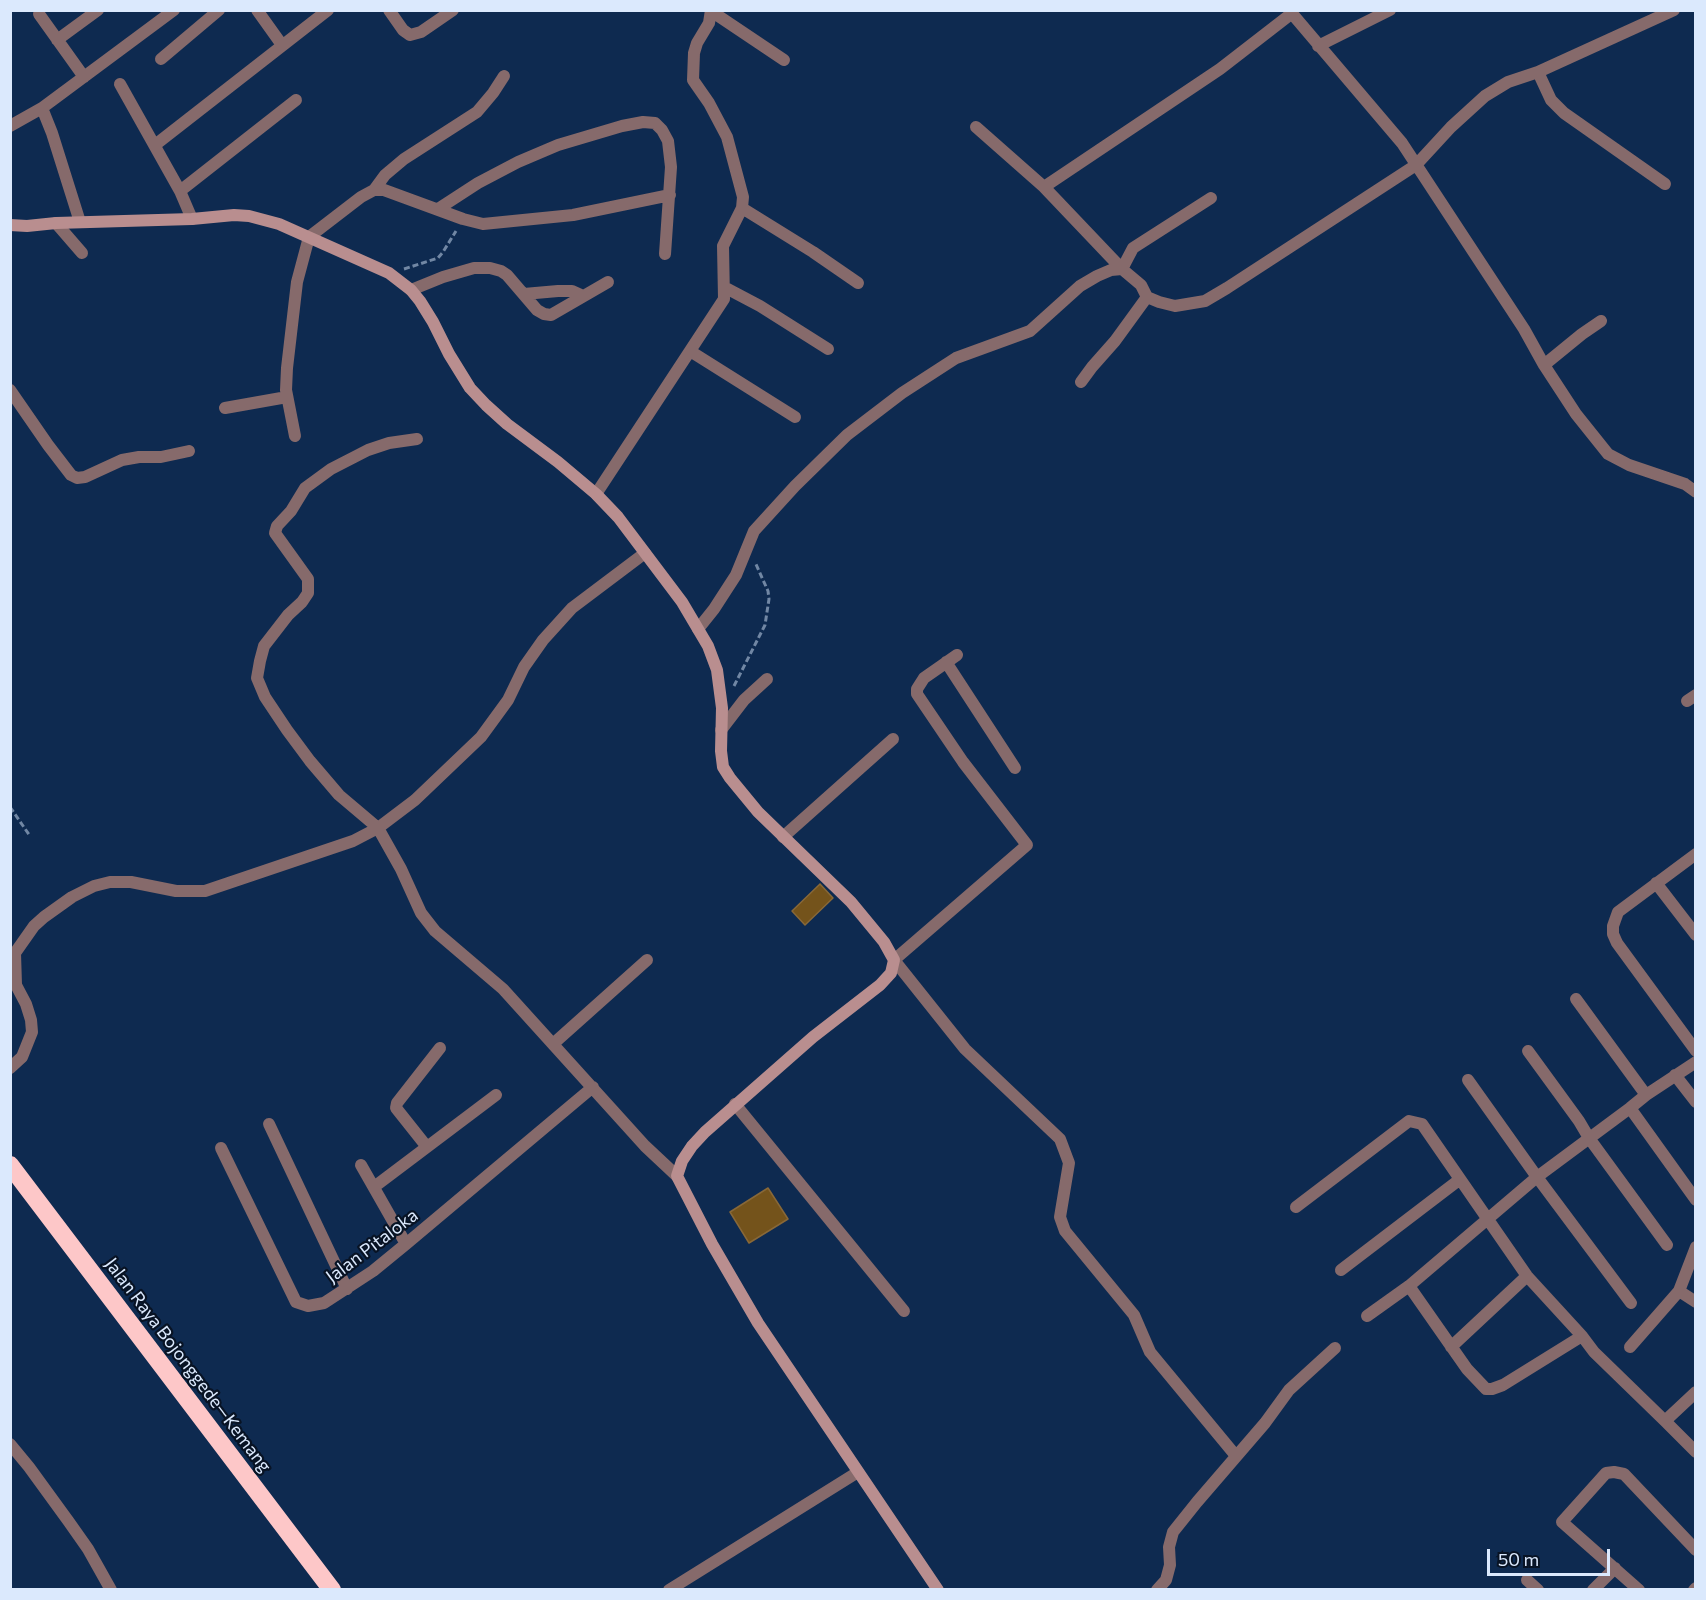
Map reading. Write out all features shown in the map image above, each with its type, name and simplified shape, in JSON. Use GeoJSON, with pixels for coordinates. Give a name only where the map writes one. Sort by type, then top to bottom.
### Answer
{"type":"FeatureCollection","features":[{"type":"Feature","properties":{"kind":"highway","name":"Jalan Raya Bojonggede—Kemang"},"geometry":{"type":"LineString","coordinates":[[10,1165],[332,1590]]}},
{"type":"Feature","properties":{"kind":"street"},"geometry":{"type":"LineString","coordinates":[[57,40],[98,10]]}},
{"type":"Feature","properties":{"kind":"street"},"geometry":{"type":"LineString","coordinates":[[10,126],[42,108],[174,10]]}},
{"type":"Feature","properties":{"kind":"street"},"geometry":{"type":"LineString","coordinates":[[160,60],[219,10]]}},
{"type":"Feature","properties":{"kind":"street"},"geometry":{"type":"LineString","coordinates":[[257,10],[282,45]]}},
{"type":"Feature","properties":{"kind":"street"},"geometry":{"type":"LineString","coordinates":[[155,146],[282,45],[314,14],[327,10]]}},
{"type":"Feature","properties":{"kind":"street"},"geometry":{"type":"LineString","coordinates":[[389,10],[403,30],[410,35],[421,32],[453,10]]}},
{"type":"Feature","properties":{"kind":"street"},"geometry":{"type":"LineString","coordinates":[[1318,46],[1390,10]]}},
{"type":"Feature","properties":{"kind":"street"},"geometry":{"type":"LineString","coordinates":[[976,127],[1044,187],[1122,269],[1141,285],[1147,297],[1175,306],[1205,301],[1416,165],[1485,96],[1508,82],[1538,72],[1674,10]]}},
{"type":"Feature","properties":{"kind":"street"},"geometry":{"type":"LineString","coordinates":[[596,494],[724,299],[723,246],[742,208],[743,196],[727,137],[709,103],[693,80],[694,53],[709,23],[711,11],[784,60]]}},
{"type":"Feature","properties":{"kind":"street"},"geometry":{"type":"LineString","coordinates":[[1044,187],[1220,69],[1290,12],[1401,143],[1524,330],[1576,414],[1608,454],[1629,465],[1685,484],[1695,492]]}},
{"type":"Feature","properties":{"kind":"street"},"geometry":{"type":"LineString","coordinates":[[39,14],[84,77]]}},
{"type":"Feature","properties":{"kind":"street"},"geometry":{"type":"LineString","coordinates":[[1538,72],[1551,100],[1564,113],[1665,184]]}},
{"type":"Feature","properties":{"kind":"street"},"geometry":{"type":"LineString","coordinates":[[295,436],[287,397],[287,368],[297,282],[309,237],[361,197],[374,190],[385,176],[404,159],[477,112],[504,76]]}},
{"type":"Feature","properties":{"kind":"street"},"geometry":{"type":"LineString","coordinates":[[120,84],[180,190],[192,219]]}},
{"type":"Feature","properties":{"kind":"street"},"geometry":{"type":"LineString","coordinates":[[180,190],[296,100]]}},
{"type":"Feature","properties":{"kind":"street"},"geometry":{"type":"LineString","coordinates":[[42,108],[80,222]]}},
{"type":"Feature","properties":{"kind":"street"},"geometry":{"type":"LineString","coordinates":[[438,209],[478,183],[518,162],[558,145],[622,126],[642,122],[655,123],[668,141],[671,167],[665,254]]}},
{"type":"Feature","properties":{"kind":"street"},"geometry":{"type":"LineString","coordinates":[[374,190],[384,190],[483,224],[573,215],[670,195]]}},
{"type":"Feature","properties":{"kind":"street"},"geometry":{"type":"LineString","coordinates":[[1122,269],[1133,248],[1211,198]]}},
{"type":"Feature","properties":{"kind":"street"},"geometry":{"type":"LineString","coordinates":[[742,208],[858,283]]}},
{"type":"Feature","properties":{"kind":"street"},"geometry":{"type":"LineString","coordinates":[[10,225],[249,216],[279,224],[389,273],[411,290],[433,322],[449,354],[478,396],[507,424],[596,494],[618,517],[682,602],[708,646],[717,670],[722,708],[722,759],[726,772],[741,793],[783,837],[851,902],[964,1049],[1060,1139],[1069,1163],[1060,1218],[1065,1231],[1134,1315],[1150,1352],[1236,1456]]}},
{"type":"Feature","properties":{"kind":"street"},"geometry":{"type":"LineString","coordinates":[[56,223],[82,253]]}},
{"type":"Feature","properties":{"kind":"street"},"geometry":{"type":"LineString","coordinates":[[411,290],[474,268],[490,268],[507,275],[537,310],[551,315],[608,282]]}},
{"type":"Feature","properties":{"kind":"street"},"geometry":{"type":"LineString","coordinates":[[698,629],[736,575],[754,531],[795,486],[847,435],[902,393],[956,358],[1030,331],[1080,286],[1111,270],[1122,269]]}},
{"type":"Feature","properties":{"kind":"street"},"geometry":{"type":"LineString","coordinates":[[724,287],[760,306],[828,349]]}},
{"type":"Feature","properties":{"kind":"street"},"geometry":{"type":"LineString","coordinates":[[524,294],[572,291],[583,296]]}},
{"type":"Feature","properties":{"kind":"street"},"geometry":{"type":"LineString","coordinates":[[1081,382],[1147,297]]}},
{"type":"Feature","properties":{"kind":"street"},"geometry":{"type":"LineString","coordinates":[[1544,365],[1601,321]]}},
{"type":"Feature","properties":{"kind":"street"},"geometry":{"type":"LineString","coordinates":[[690,351],[795,417]]}},
{"type":"Feature","properties":{"kind":"street"},"geometry":{"type":"LineString","coordinates":[[10,390],[71,476],[85,477],[122,460],[140,457],[161,458],[189,451]]}},
{"type":"Feature","properties":{"kind":"street"},"geometry":{"type":"LineString","coordinates":[[225,408],[287,397]]}},
{"type":"Feature","properties":{"kind":"street"},"geometry":{"type":"LineString","coordinates":[[417,439],[388,443],[331,469],[305,488],[291,511],[277,526],[275,533],[308,579],[308,593],[264,646],[257,678],[265,697],[310,761],[339,795],[378,828],[401,869],[421,913],[435,931],[502,988],[645,1146],[676,1176],[758,1323],[938,1590]]}},
{"type":"Feature","properties":{"kind":"street"},"geometry":{"type":"LineString","coordinates":[[10,1068],[22,1057],[32,1032],[26,1004],[16,985],[15,953],[34,926],[44,917],[72,897],[94,886],[110,882],[131,882],[176,891],[205,891],[353,841],[378,828],[415,800],[481,737],[507,700],[524,667],[543,640],[572,608],[645,553]]}},
{"type":"Feature","properties":{"kind":"street"},"geometry":{"type":"LineString","coordinates":[[676,1176],[682,1161],[705,1132],[813,1037],[880,985],[891,973],[894,960],[1027,845],[963,762],[917,694],[917,689],[924,678],[957,655]]}},
{"type":"Feature","properties":{"kind":"street"},"geometry":{"type":"LineString","coordinates":[[946,663],[1015,768]]}},
{"type":"Feature","properties":{"kind":"street"},"geometry":{"type":"LineString","coordinates":[[721,730],[736,709],[767,679]]}},
{"type":"Feature","properties":{"kind":"street"},"geometry":{"type":"LineString","coordinates":[[783,837],[892,739]]}},
{"type":"Feature","properties":{"kind":"street"},"geometry":{"type":"LineString","coordinates":[[1695,854],[1618,912],[1614,919],[1613,934],[1617,943],[1695,1051]]}},
{"type":"Feature","properties":{"kind":"street"},"geometry":{"type":"LineString","coordinates":[[1656,883],[1695,935]]}},
{"type":"Feature","properties":{"kind":"street"},"geometry":{"type":"LineString","coordinates":[[553,1044],[647,960]]}},
{"type":"Feature","properties":{"kind":"street"},"geometry":{"type":"LineString","coordinates":[[1576,999],[1646,1095]]}},
{"type":"Feature","properties":{"kind":"street"},"geometry":{"type":"LineString","coordinates":[[427,1147],[396,1108],[397,1103],[440,1048]]}},
{"type":"Feature","properties":{"kind":"street"},"geometry":{"type":"LineString","coordinates":[[1528,1051],[1667,1245]]}},
{"type":"Feature","properties":{"kind":"street"},"geometry":{"type":"LineString","coordinates":[[1367,1316],[1410,1286],[1537,1177],[1646,1095],[1695,1062]]}},
{"type":"Feature","properties":{"kind":"street"},"geometry":{"type":"LineString","coordinates":[[1675,1075],[1695,1102]]}},
{"type":"Feature","properties":{"kind":"street"},"geometry":{"type":"LineString","coordinates":[[1468,1080],[1631,1303]]}},
{"type":"Feature","properties":{"kind":"street","name":"Jalan Pitaloka"},"geometry":{"type":"LineString","coordinates":[[221,1148],[296,1302],[308,1306],[324,1303],[347,1289],[406,1244],[593,1088]]}},
{"type":"Feature","properties":{"kind":"street"},"geometry":{"type":"LineString","coordinates":[[374,1187],[496,1095]]}},
{"type":"Feature","properties":{"kind":"street"},"geometry":{"type":"LineString","coordinates":[[735,1104],[904,1311]]}},
{"type":"Feature","properties":{"kind":"street"},"geometry":{"type":"LineString","coordinates":[[1630,1108],[1695,1200]]}},
{"type":"Feature","properties":{"kind":"street"},"geometry":{"type":"LineString","coordinates":[[1296,1207],[1408,1121],[1422,1124],[1527,1276],[1594,1352],[1695,1452]]}},
{"type":"Feature","properties":{"kind":"street"},"geometry":{"type":"LineString","coordinates":[[269,1124],[347,1289]]}},
{"type":"Feature","properties":{"kind":"street"},"geometry":{"type":"LineString","coordinates":[[361,1165],[406,1244]]}},
{"type":"Feature","properties":{"kind":"street"},"geometry":{"type":"LineString","coordinates":[[1341,1270],[1459,1180]]}},
{"type":"Feature","properties":{"kind":"street"},"geometry":{"type":"LineString","coordinates":[[1630,1347],[1679,1291],[1695,1247]]}},
{"type":"Feature","properties":{"kind":"street"},"geometry":{"type":"LineString","coordinates":[[1451,1347],[1527,1276]]}},
{"type":"Feature","properties":{"kind":"street"},"geometry":{"type":"LineString","coordinates":[[1410,1286],[1467,1369],[1486,1389],[1503,1385],[1582,1336]]}},
{"type":"Feature","properties":{"kind":"street"},"geometry":{"type":"LineString","coordinates":[[1679,1291],[1695,1302]]}},
{"type":"Feature","properties":{"kind":"street"},"geometry":{"type":"LineString","coordinates":[[1157,1590],[1166,1580],[1173,1532],[1265,1423],[1289,1390],[1335,1348]]}},
{"type":"Feature","properties":{"kind":"street"},"geometry":{"type":"LineString","coordinates":[[1665,1421],[1695,1392]]}},
{"type":"Feature","properties":{"kind":"street"},"geometry":{"type":"LineString","coordinates":[[10,1444],[88,1549],[111,1590]]}},
{"type":"Feature","properties":{"kind":"street"},"geometry":{"type":"LineString","coordinates":[[669,1590],[858,1472]]}},
{"type":"Feature","properties":{"kind":"street"},"geometry":{"type":"LineString","coordinates":[[1639,1590],[1562,1522],[1606,1473],[1624,1474],[1695,1550]]}},
{"type":"Feature","properties":{"kind":"street"},"geometry":{"type":"LineString","coordinates":[[1593,1590],[1615,1568]]}},
{"type":"Feature","properties":{"kind":"street"},"geometry":{"type":"LineString","coordinates":[[1527,1580],[1538,1590]]}},
{"type":"Feature","properties":{"kind":"path"},"geometry":{"type":"LineString","coordinates":[[389,273],[438,258],[463,219]]}},
{"type":"Feature","properties":{"kind":"path"},"geometry":{"type":"LineString","coordinates":[[722,708],[765,625],[769,599],[768,591],[755,562],[754,531]]}},
{"type":"Feature","properties":{"kind":"path"},"geometry":{"type":"LineString","coordinates":[[10,807],[30,836]]}},
{"type":"Feature","properties":{"kind":"building"},"geometry":{"type":"Polygon","coordinates":[[[820,884],[833,898],[805,925],[792,911],[820,884]]]}},
{"type":"Feature","properties":{"kind":"building"},"geometry":{"type":"Polygon","coordinates":[[[768,1188],[788,1219],[749,1243],[730,1212],[768,1188]]]}}]}
